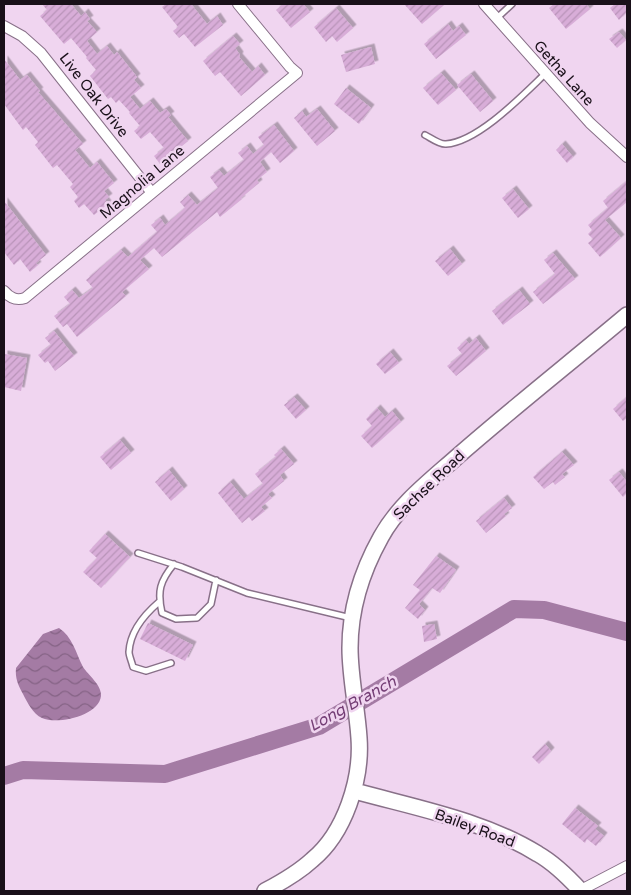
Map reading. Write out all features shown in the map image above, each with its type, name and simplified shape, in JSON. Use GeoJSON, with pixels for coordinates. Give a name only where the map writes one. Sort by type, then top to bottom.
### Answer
{"type":"FeatureCollection","features":[{"type":"Feature","properties":{"kind":"main road","name":"Sachse Road"},"geometry":{"type":"LineString","coordinates":[[265,891],[285,881],[314,859],[338,827],[354,791],[360,739],[352,678],[350,647],[352,618],[357,593],[367,563],[390,522],[412,498],[494,426],[627,315]]}},
{"type":"Feature","properties":{"kind":"main road","name":"Bailey Road"},"geometry":{"type":"LineString","coordinates":[[354,791],[463,820],[500,835],[540,854],[581,891]]}},
{"type":"Feature","properties":{"kind":"street","name":"Magnolia Lane"},"geometry":{"type":"LineString","coordinates":[[4,291],[12,298],[25,298],[297,73],[238,4]]}},
{"type":"Feature","properties":{"kind":"street","name":"Getha Lane"},"geometry":{"type":"LineString","coordinates":[[484,4],[590,123],[627,157]]}},
{"type":"Feature","properties":{"kind":"street","name":"Live Oak Drive"},"geometry":{"type":"LineString","coordinates":[[4,26],[22,36],[41,52],[152,193]]}},
{"type":"Feature","properties":{"kind":"street"},"geometry":{"type":"LineString","coordinates":[[581,891],[627,866]]}},
{"type":"Feature","properties":{"kind":"lane"},"geometry":{"type":"LineString","coordinates":[[496,18],[512,4]]}},
{"type":"Feature","properties":{"kind":"lane"},"geometry":{"type":"LineString","coordinates":[[425,135],[444,145],[473,136],[522,96],[545,74]]}},
{"type":"Feature","properties":{"kind":"lane"},"geometry":{"type":"LineString","coordinates":[[138,553],[174,564],[247,593],[352,618]]}},
{"type":"Feature","properties":{"kind":"lane"},"geometry":{"type":"LineString","coordinates":[[174,564],[162,579],[158,598],[162,613],[176,620],[197,618],[211,604],[216,580]]}},
{"type":"Feature","properties":{"kind":"lane"},"geometry":{"type":"LineString","coordinates":[[159,602],[145,614],[133,636],[129,652],[133,667],[146,671],[171,663]]}},
{"type":"Feature","properties":{"kind":"water"},"geometry":{"type":"Polygon","coordinates":[[[59,628],[70,640],[83,667],[99,688],[101,696],[99,703],[85,714],[67,719],[49,720],[39,716],[28,704],[17,681],[16,668],[43,634],[59,628]]]}},
{"type":"Feature","properties":{"kind":"building"},"geometry":{"type":"Polygon","coordinates":[[[42,4],[71,4],[81,16],[85,12],[90,19],[87,21],[97,32],[87,41],[97,54],[107,46],[114,55],[117,52],[137,77],[134,80],[141,88],[130,97],[140,109],[150,101],[160,113],[166,109],[171,115],[168,117],[188,141],[160,164],[154,156],[164,148],[150,132],[141,139],[134,131],[140,126],[119,100],[116,103],[111,97],[108,99],[90,76],[96,70],[87,57],[71,38],[64,44],[40,16],[47,10],[42,4]]]}},
{"type":"Feature","properties":{"kind":"building"},"geometry":{"type":"Polygon","coordinates":[[[166,4],[191,4],[207,24],[217,16],[223,25],[195,47],[184,34],[179,38],[173,31],[178,27],[162,7],[166,4]]]}},
{"type":"Feature","properties":{"kind":"building"},"geometry":{"type":"Polygon","coordinates":[[[283,4],[303,4],[310,12],[291,28],[276,10],[283,4]]]}},
{"type":"Feature","properties":{"kind":"building"},"geometry":{"type":"Polygon","coordinates":[[[404,4],[445,4],[422,24],[404,4]]]}},
{"type":"Feature","properties":{"kind":"building"},"geometry":{"type":"Polygon","coordinates":[[[554,4],[586,4],[590,9],[566,29],[549,8],[554,4]]]}},
{"type":"Feature","properties":{"kind":"building"},"geometry":{"type":"Polygon","coordinates":[[[615,4],[627,4],[627,12],[619,20],[610,8],[615,4]]]}},
{"type":"Feature","properties":{"kind":"building"},"geometry":{"type":"Polygon","coordinates":[[[336,8],[353,28],[337,42],[332,36],[326,42],[314,27],[336,8]]]}},
{"type":"Feature","properties":{"kind":"building"},"geometry":{"type":"Polygon","coordinates":[[[448,24],[453,31],[459,26],[466,35],[436,59],[424,44],[448,24]]]}},
{"type":"Feature","properties":{"kind":"building"},"geometry":{"type":"Polygon","coordinates":[[[619,32],[626,40],[617,48],[609,39],[619,32]]]}},
{"type":"Feature","properties":{"kind":"building"},"geometry":{"type":"Polygon","coordinates":[[[233,36],[240,44],[235,48],[240,55],[239,57],[252,72],[258,66],[265,75],[241,96],[220,72],[215,76],[203,61],[233,36]]]}},
{"type":"Feature","properties":{"kind":"building"},"geometry":{"type":"Polygon","coordinates":[[[371,47],[375,64],[346,72],[341,55],[371,47]]]}},
{"type":"Feature","properties":{"kind":"building"},"geometry":{"type":"Polygon","coordinates":[[[4,59],[20,80],[27,75],[40,91],[38,92],[83,144],[75,150],[90,168],[97,162],[114,183],[104,191],[109,197],[105,200],[108,204],[94,215],[84,204],[79,208],[74,201],[78,197],[70,187],[73,184],[57,165],[53,168],[35,145],[38,142],[26,127],[23,130],[4,104],[4,59]]]}},
{"type":"Feature","properties":{"kind":"building"},"geometry":{"type":"Polygon","coordinates":[[[441,73],[456,90],[438,105],[423,88],[441,73]]]}},
{"type":"Feature","properties":{"kind":"building"},"geometry":{"type":"Polygon","coordinates":[[[471,74],[493,101],[480,112],[457,85],[471,74]]]}},
{"type":"Feature","properties":{"kind":"building"},"geometry":{"type":"Polygon","coordinates":[[[346,88],[371,108],[359,124],[334,104],[346,88]]]}},
{"type":"Feature","properties":{"kind":"building"},"geometry":{"type":"Polygon","coordinates":[[[317,109],[335,131],[317,146],[294,118],[302,111],[306,117],[317,109]]]}},
{"type":"Feature","properties":{"kind":"building"},"geometry":{"type":"Polygon","coordinates":[[[274,125],[294,151],[280,163],[271,152],[260,162],[267,172],[257,180],[259,183],[242,199],[220,217],[217,212],[162,257],[154,248],[140,260],[149,269],[122,292],[126,296],[77,337],[67,324],[63,327],[54,316],[70,304],[64,297],[72,290],[79,298],[93,288],[86,280],[121,250],[128,257],[157,232],[151,225],[160,218],[165,225],[185,208],[180,202],[188,195],[197,205],[218,188],[210,177],[219,170],[224,176],[244,160],[238,153],[247,146],[253,154],[264,145],[258,137],[274,125]]]}},
{"type":"Feature","properties":{"kind":"building"},"geometry":{"type":"Polygon","coordinates":[[[562,144],[573,157],[567,163],[556,150],[562,144]]]}},
{"type":"Feature","properties":{"kind":"building"},"geometry":{"type":"Polygon","coordinates":[[[627,181],[627,202],[605,220],[621,238],[600,257],[588,243],[593,239],[588,234],[592,230],[588,225],[608,208],[603,201],[627,181]]]}},
{"type":"Feature","properties":{"kind":"building"},"geometry":{"type":"Polygon","coordinates":[[[513,189],[529,209],[518,218],[502,198],[513,189]]]}},
{"type":"Feature","properties":{"kind":"building"},"geometry":{"type":"Polygon","coordinates":[[[4,201],[46,255],[36,263],[38,265],[30,272],[20,259],[14,265],[4,252],[4,201]]]}},
{"type":"Feature","properties":{"kind":"building"},"geometry":{"type":"Polygon","coordinates":[[[450,249],[462,264],[448,276],[435,261],[450,249]]]}},
{"type":"Feature","properties":{"kind":"building"},"geometry":{"type":"Polygon","coordinates":[[[553,253],[575,279],[543,304],[533,292],[555,274],[544,260],[553,253]]]}},
{"type":"Feature","properties":{"kind":"building"},"geometry":{"type":"Polygon","coordinates":[[[519,290],[530,304],[503,325],[492,311],[519,290]]]}},
{"type":"Feature","properties":{"kind":"building"},"geometry":{"type":"Polygon","coordinates":[[[54,331],[74,356],[55,371],[48,361],[45,363],[38,355],[51,345],[45,338],[54,331]]]}},
{"type":"Feature","properties":{"kind":"building"},"geometry":{"type":"Polygon","coordinates":[[[476,338],[486,351],[456,376],[447,366],[462,354],[457,348],[466,340],[469,344],[476,338]]]}},
{"type":"Feature","properties":{"kind":"building"},"geometry":{"type":"Polygon","coordinates":[[[390,352],[399,363],[385,374],[376,364],[390,352]]]}},
{"type":"Feature","properties":{"kind":"building"},"geometry":{"type":"Polygon","coordinates":[[[4,354],[27,358],[21,391],[4,387],[4,354]]]}},
{"type":"Feature","properties":{"kind":"building"},"geometry":{"type":"Polygon","coordinates":[[[294,397],[306,410],[296,419],[284,405],[294,397]]]}},
{"type":"Feature","properties":{"kind":"building"},"geometry":{"type":"Polygon","coordinates":[[[627,397],[627,418],[623,421],[613,409],[627,397]]]}},
{"type":"Feature","properties":{"kind":"building"},"geometry":{"type":"Polygon","coordinates":[[[377,408],[385,417],[392,411],[401,422],[372,448],[361,436],[372,426],[366,419],[377,408]]]}},
{"type":"Feature","properties":{"kind":"building"},"geometry":{"type":"Polygon","coordinates":[[[120,440],[131,453],[111,470],[100,457],[120,440]]]}},
{"type":"Feature","properties":{"kind":"building"},"geometry":{"type":"Polygon","coordinates":[[[281,449],[294,464],[280,475],[284,481],[268,494],[272,498],[261,507],[265,511],[252,521],[249,517],[242,523],[218,493],[230,482],[244,499],[263,484],[255,474],[276,457],[274,455],[281,449]]]}},
{"type":"Feature","properties":{"kind":"building"},"geometry":{"type":"Polygon","coordinates":[[[562,452],[574,465],[562,474],[565,477],[555,485],[553,482],[544,489],[533,477],[562,452]]]}},
{"type":"Feature","properties":{"kind":"building"},"geometry":{"type":"Polygon","coordinates":[[[169,470],[184,489],[171,501],[155,482],[169,470]]]}},
{"type":"Feature","properties":{"kind":"building"},"geometry":{"type":"Polygon","coordinates":[[[619,472],[627,482],[627,493],[623,497],[609,480],[619,472]]]}},
{"type":"Feature","properties":{"kind":"building"},"geometry":{"type":"Polygon","coordinates":[[[504,498],[512,508],[504,514],[506,516],[486,533],[476,521],[504,498]]]}},
{"type":"Feature","properties":{"kind":"building"},"geometry":{"type":"Polygon","coordinates":[[[105,534],[130,557],[101,588],[83,572],[97,558],[89,551],[105,534]]]}},
{"type":"Feature","properties":{"kind":"building"},"geometry":{"type":"Polygon","coordinates":[[[436,556],[456,570],[440,593],[432,588],[419,604],[425,610],[418,619],[405,608],[420,590],[413,585],[436,556]]]}},
{"type":"Feature","properties":{"kind":"building"},"geometry":{"type":"Polygon","coordinates":[[[148,623],[193,645],[185,661],[140,639],[148,623]]]}},
{"type":"Feature","properties":{"kind":"building"},"geometry":{"type":"Polygon","coordinates":[[[434,624],[437,639],[424,642],[422,626],[434,624]]]}},
{"type":"Feature","properties":{"kind":"building"},"geometry":{"type":"Polygon","coordinates":[[[545,744],[551,751],[539,764],[532,757],[545,744]]]}},
{"type":"Feature","properties":{"kind":"building"},"geometry":{"type":"Polygon","coordinates":[[[575,808],[598,826],[595,829],[604,836],[596,846],[587,839],[585,843],[562,824],[575,808]]]}},
{"type":"Feature","properties":{"kind":"waterway","name":"Long Branch"},"geometry":{"type":"LineString","coordinates":[[4,776],[23,770],[165,774],[319,726],[514,609],[544,610],[627,632]]}}]}
